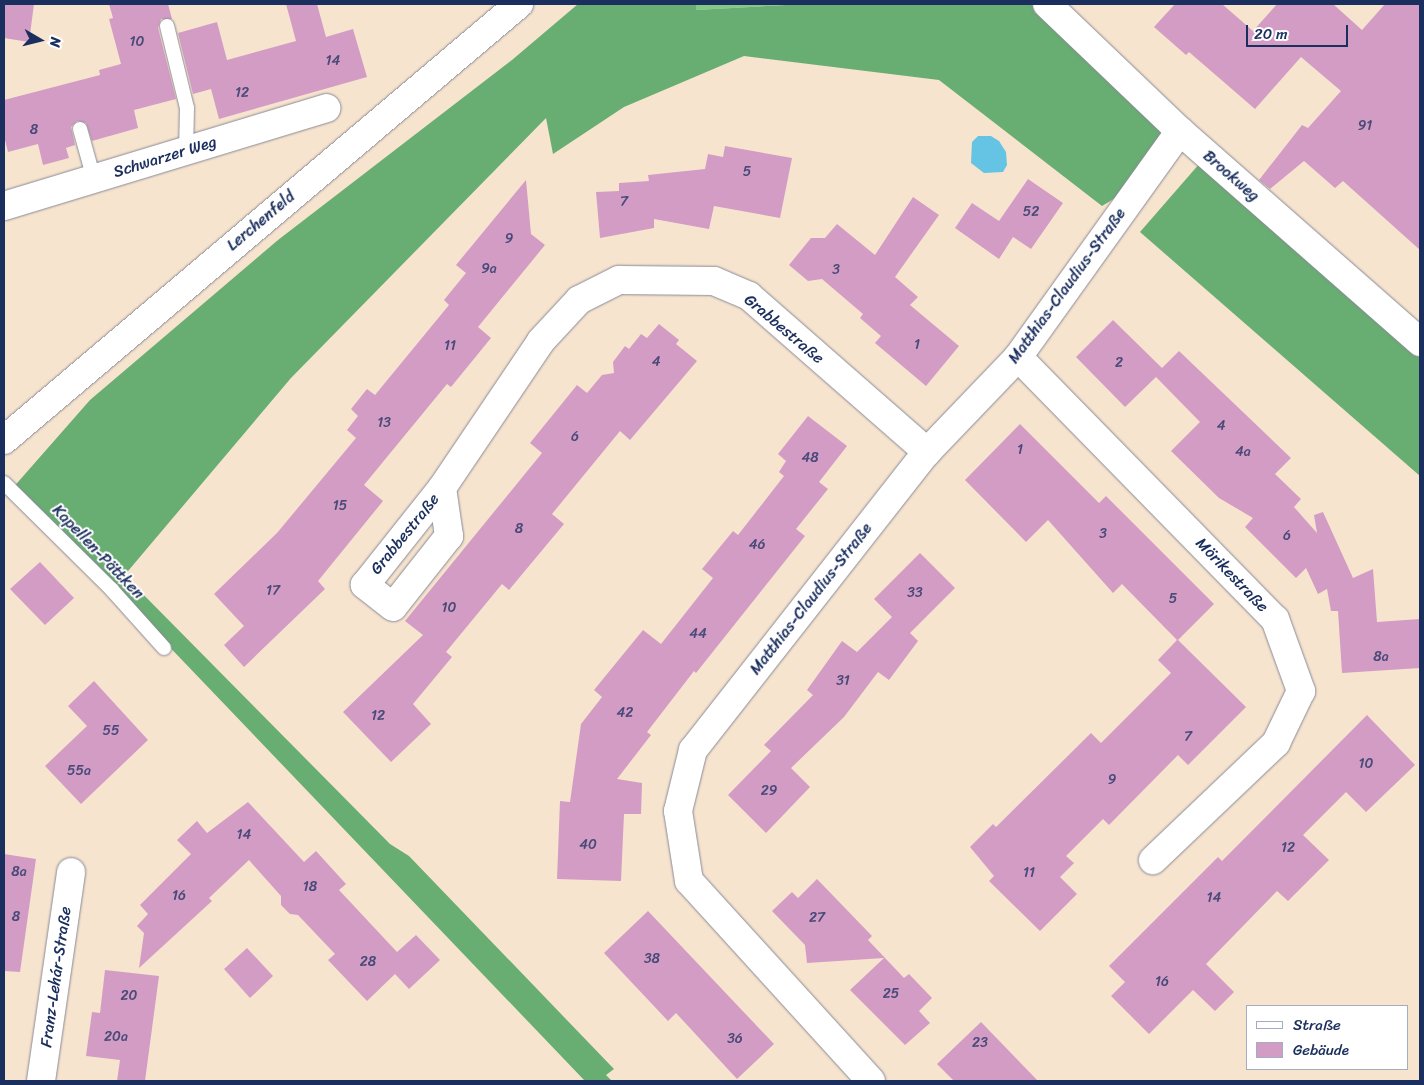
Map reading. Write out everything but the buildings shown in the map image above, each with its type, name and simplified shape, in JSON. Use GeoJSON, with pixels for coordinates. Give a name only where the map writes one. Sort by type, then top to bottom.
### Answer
{"type":"FeatureCollection","features":[{"type":"Feature","properties":{"kind":"street","name":"Lerchenfeld"},"geometry":{"type":"LineString","coordinates":[[4,440],[519,4]]}},
{"type":"Feature","properties":{"kind":"street","name":"Brookweg"},"geometry":{"type":"LineString","coordinates":[[1048,4],[1180,131],[1420,342]]}},
{"type":"Feature","properties":{"kind":"street","name":"Schwarzer Weg"},"geometry":{"type":"LineString","coordinates":[[4,206],[326,108]]}},
{"type":"Feature","properties":{"kind":"street","name":"Matthias-Claudius-Straße"},"geometry":{"type":"LineString","coordinates":[[872,1081],[689,881],[678,811],[694,750],[702,736],[927,452],[1018,358],[1180,131]]}},
{"type":"Feature","properties":{"kind":"street","name":"Grabbestraße"},"geometry":{"type":"LineString","coordinates":[[442,488],[541,341],[579,300],[619,280],[714,281],[749,296],[927,452]]}},
{"type":"Feature","properties":{"kind":"street","name":"Mörikestraße"},"geometry":{"type":"LineString","coordinates":[[1018,358],[1275,619],[1301,691],[1276,744],[1153,860]]}},
{"type":"Feature","properties":{"kind":"street","name":"Franz-Lehár-Straße"},"geometry":{"type":"LineString","coordinates":[[41,1081],[71,872]]}},
{"type":"Feature","properties":{"kind":"lane"},"geometry":{"type":"LineString","coordinates":[[167,26],[187,108],[186,151]]}},
{"type":"Feature","properties":{"kind":"lane"},"geometry":{"type":"LineString","coordinates":[[80,129],[94,179]]}},
{"type":"Feature","properties":{"kind":"lane","name":"Kapellen-Pättken"},"geometry":{"type":"LineString","coordinates":[[4,483],[112,590],[164,648]]}},
{"type":"Feature","properties":{"kind":"green space"},"geometry":{"type":"Polygon","coordinates":[[[578,4],[696,4],[696,10],[805,4],[1047,4],[1180,131],[1142,182],[1102,206],[939,80],[744,56],[624,107],[553,154],[546,118],[291,378],[112,590],[11,490],[90,400],[278,240],[512,60],[578,4]]]}},
{"type":"Feature","properties":{"kind":"green space"},"geometry":{"type":"Polygon","coordinates":[[[696,4],[805,4],[696,10],[696,4]]]}},
{"type":"Feature","properties":{"kind":"green space"},"geometry":{"type":"Polygon","coordinates":[[[1207,155],[1420,342],[1420,476],[1140,232],[1207,155]]]}},
{"type":"Feature","properties":{"kind":"green space"},"geometry":{"type":"Polygon","coordinates":[[[125,576],[390,844],[409,856],[614,1069],[606,1075],[612,1081],[585,1081],[114,589],[125,576]]]}},
{"type":"Feature","properties":{"kind":"water"},"geometry":{"type":"Polygon","coordinates":[[[978,136],[991,136],[999,141],[1006,152],[1007,165],[1003,172],[984,173],[971,163],[972,142],[978,136]]]}}]}
